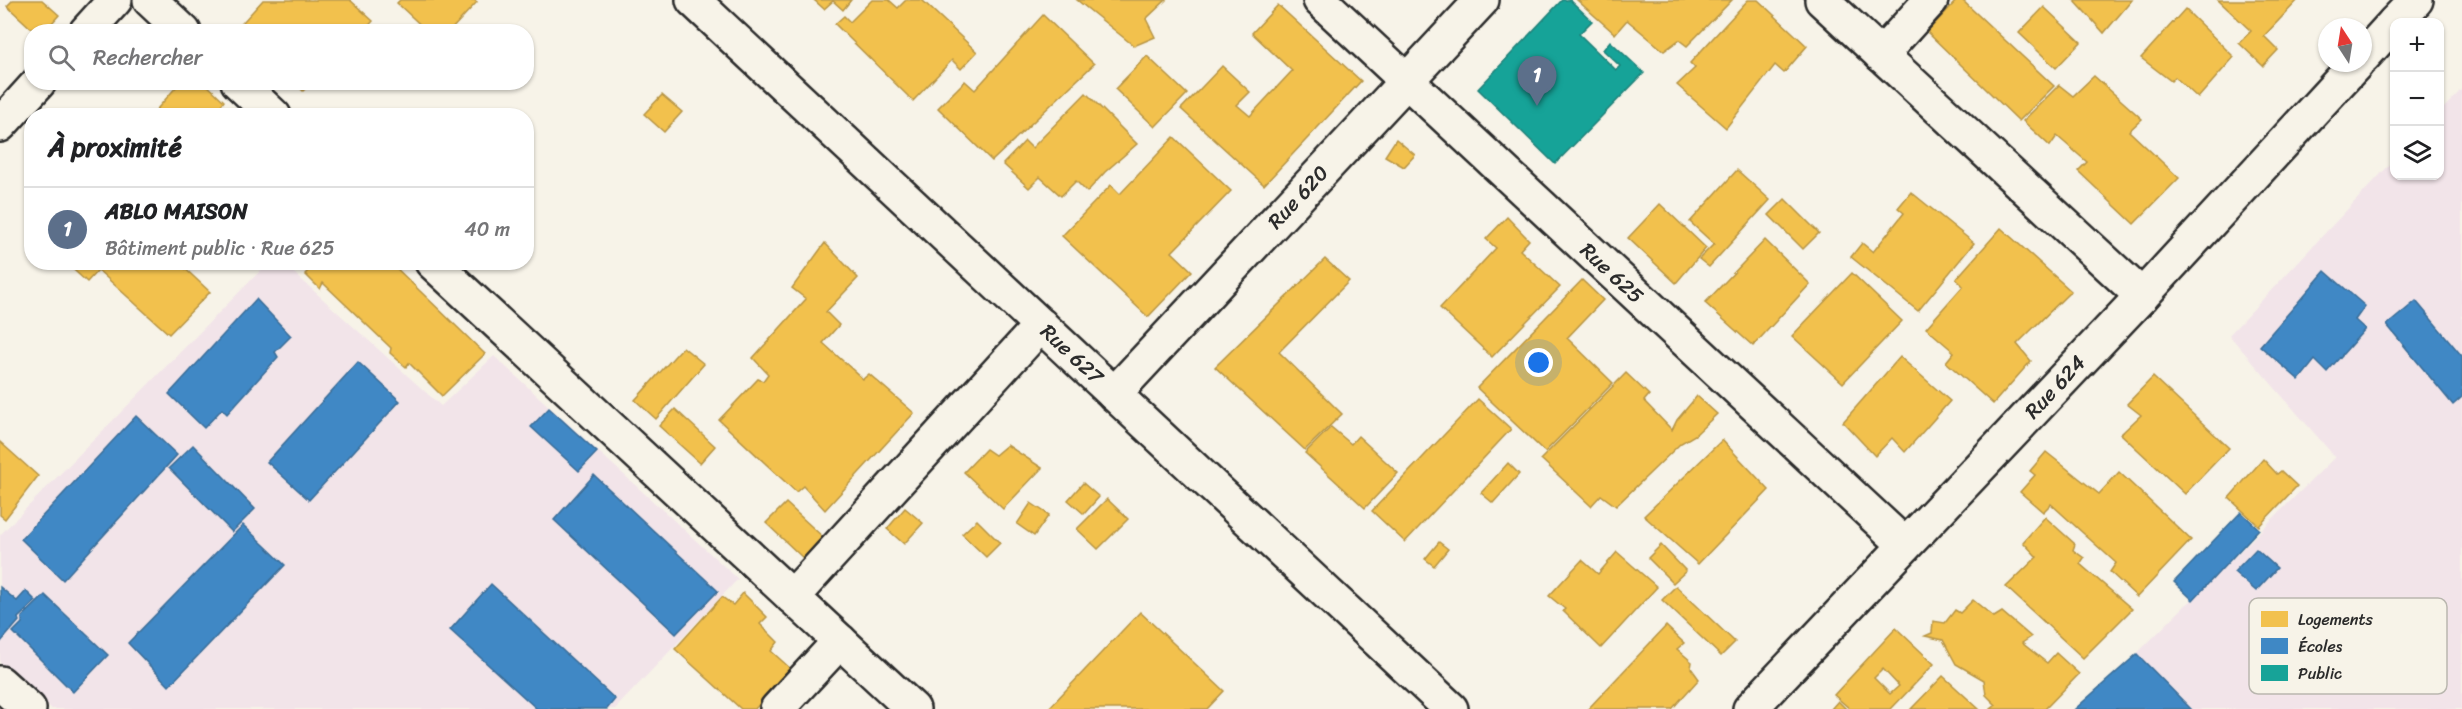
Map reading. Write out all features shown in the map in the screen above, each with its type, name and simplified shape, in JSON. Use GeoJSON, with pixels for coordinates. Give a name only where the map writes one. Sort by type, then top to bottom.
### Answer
{"type":"FeatureCollection","features":[{"type":"Feature","properties":{"kind":"street"},"geometry":{"type":"LineString","coordinates":[[93,24],[115,0]]}},
{"type":"Feature","properties":{"kind":"street"},"geometry":{"type":"LineString","coordinates":[[150,0],[175,24]]}},
{"type":"Feature","properties":{"kind":"street","name":"Rue 627"},"geometry":{"type":"LineString","coordinates":[[693,0],[1451,709]]}},
{"type":"Feature","properties":{"kind":"street","name":"Rue 625"},"geometry":{"type":"LineString","coordinates":[[1320,0],[1905,545]]}},
{"type":"Feature","properties":{"kind":"street","name":"Rue 620"},"geometry":{"type":"LineString","coordinates":[[1114,394],[1482,0]]}},
{"type":"Feature","properties":{"kind":"street"},"geometry":{"type":"LineString","coordinates":[[1821,0],[2142,296]]}},
{"type":"Feature","properties":{"kind":"street"},"geometry":{"type":"LineString","coordinates":[[1881,55],[1932,0]]}},
{"type":"Feature","properties":{"kind":"street"},"geometry":{"type":"LineString","coordinates":[[2400,18],[2416,0]]}},
{"type":"Feature","properties":{"kind":"street"},"geometry":{"type":"LineString","coordinates":[[2372,47],[2390,28]]}},
{"type":"Feature","properties":{"kind":"street","name":"Rue 624"},"geometry":{"type":"LineString","coordinates":[[1750,709],[2142,296],[2349,72]]}},
{"type":"Feature","properties":{"kind":"street"},"geometry":{"type":"LineString","coordinates":[[0,125],[32,90]]}},
{"type":"Feature","properties":{"kind":"street"},"geometry":{"type":"LineString","coordinates":[[246,90],[266,108]]}},
{"type":"Feature","properties":{"kind":"street"},"geometry":{"type":"LineString","coordinates":[[441,270],[913,709]]}},
{"type":"Feature","properties":{"kind":"street"},"geometry":{"type":"LineString","coordinates":[[792,597],[1041,325]]}},
{"type":"Feature","properties":{"kind":"street"},"geometry":{"type":"LineString","coordinates":[[777,709],[840,641]]}},
{"type":"Feature","properties":{"kind":"street"},"geometry":{"type":"LineString","coordinates":[[0,683],[29,709]]}},
{"type":"Feature","properties":{"kind":"shaded area"},"geometry":{"type":"Polygon","coordinates":[[[2462,89],[2462,709],[2081,709],[2335,457],[2229,335],[2390,164],[2390,180],[2444,180],[2444,108],[2462,89]]]}},
{"type":"Feature","properties":{"kind":"shaded area"},"geometry":{"type":"Polygon","coordinates":[[[261,270],[291,270],[441,406],[494,356],[738,579],[615,709],[52,709],[0,663],[0,535],[261,270]]]}},
{"type":"Feature","properties":{"kind":"building: Logements"},"geometry":{"type":"Polygon","coordinates":[[[13,0],[42,0],[59,15],[51,24],[26,24],[7,6],[13,0]]]}},
{"type":"Feature","properties":{"kind":"building: Logements"},"geometry":{"type":"Polygon","coordinates":[[[263,0],[350,0],[373,21],[370,24],[241,24],[263,0]]]}},
{"type":"Feature","properties":{"kind":"building: Logements"},"geometry":{"type":"Polygon","coordinates":[[[400,0],[474,0],[477,2],[456,24],[419,24],[397,3],[400,0]]]}},
{"type":"Feature","properties":{"kind":"building: Logements"},"geometry":{"type":"Polygon","coordinates":[[[814,0],[851,0],[843,10],[833,1],[824,9],[814,0]]]}},
{"type":"Feature","properties":{"kind":"building: Logements"},"geometry":{"type":"Polygon","coordinates":[[[872,0],[889,0],[898,8],[906,0],[922,0],[977,52],[961,69],[952,60],[913,101],[835,24],[844,16],[850,22],[872,0]]]}},
{"type":"Feature","properties":{"kind":"building: Logements"},"geometry":{"type":"Polygon","coordinates":[[[1077,0],[1166,0],[1146,19],[1155,37],[1134,46],[1077,0]]]}},
{"type":"Feature","properties":{"kind":"building: Logements"},"geometry":{"type":"Polygon","coordinates":[[[1577,0],[1732,0],[1687,46],[1679,40],[1664,51],[1627,20],[1615,34],[1577,0]]]}},
{"type":"Feature","properties":{"kind":"building: Logements"},"geometry":{"type":"Polygon","coordinates":[[[1748,0],[1758,0],[1807,46],[1784,73],[1775,65],[1726,128],[1677,85],[1695,68],[1690,63],[1748,0]]]}},
{"type":"Feature","properties":{"kind":"building: Logements"},"geometry":{"type":"Polygon","coordinates":[[[1957,0],[1962,0],[2054,86],[2019,121],[1927,32],[1957,0]]]}},
{"type":"Feature","properties":{"kind":"building: Logements"},"geometry":{"type":"Polygon","coordinates":[[[2074,0],[2132,0],[2104,33],[2074,0]]]}},
{"type":"Feature","properties":{"kind":"building: Logements"},"geometry":{"type":"Polygon","coordinates":[[[2218,0],[2298,0],[2264,36],[2278,50],[2263,66],[2239,43],[2251,31],[2218,0]]]}},
{"type":"Feature","properties":{"kind":"building: Logements"},"geometry":{"type":"Polygon","coordinates":[[[1278,5],[1361,81],[1264,185],[1181,109],[1222,66],[1250,92],[1237,105],[1250,116],[1292,71],[1252,33],[1278,5]]]}},
{"type":"Feature","properties":{"kind":"building: Logements"},"geometry":{"type":"Polygon","coordinates":[[[2044,7],[2081,42],[2056,68],[2019,33],[2044,7]]]}},
{"type":"Feature","properties":{"kind":"building: Logements"},"geometry":{"type":"Polygon","coordinates":[[[2185,9],[2234,57],[2198,98],[2175,77],[2171,81],[2141,58],[2185,9]]]}},
{"type":"Feature","properties":{"kind":"building: Logements"},"geometry":{"type":"Polygon","coordinates":[[[1043,15],[1094,64],[992,161],[938,108],[965,81],[975,90],[1043,15]]]}},
{"type":"Feature","properties":{"kind":"building: Logements"},"geometry":{"type":"Polygon","coordinates":[[[1147,56],[1187,94],[1155,127],[1115,89],[1147,56]]]}},
{"type":"Feature","properties":{"kind":"building: Logements"},"geometry":{"type":"Polygon","coordinates":[[[2094,76],[2142,119],[2129,131],[2179,178],[2134,224],[2078,171],[2087,162],[2057,136],[2050,146],[2023,121],[2059,85],[2073,96],[2094,76]]]}},
{"type":"Feature","properties":{"kind":"building: Logements"},"geometry":{"type":"Polygon","coordinates":[[[174,90],[212,90],[224,101],[219,108],[158,108],[174,90]]]}},
{"type":"Feature","properties":{"kind":"building: Logements"},"geometry":{"type":"Polygon","coordinates":[[[1086,93],[1137,144],[1105,172],[1087,192],[1076,181],[1061,196],[1040,177],[1029,188],[1003,164],[1025,141],[1032,148],[1086,93]]]}},
{"type":"Feature","properties":{"kind":"building: Logements"},"geometry":{"type":"Polygon","coordinates":[[[662,95],[682,112],[664,132],[644,114],[662,95]]]}},
{"type":"Feature","properties":{"kind":"building: Logements"},"geometry":{"type":"Polygon","coordinates":[[[1174,137],[1231,191],[1172,252],[1192,271],[1148,317],[1062,236],[1111,185],[1120,194],[1174,137]]]}},
{"type":"Feature","properties":{"kind":"building: Logements"},"geometry":{"type":"Polygon","coordinates":[[[1396,139],[1415,155],[1404,167],[1385,156],[1396,139]]]}},
{"type":"Feature","properties":{"kind":"building: Logements"},"geometry":{"type":"Polygon","coordinates":[[[1737,170],[1770,200],[1709,267],[1699,259],[1714,244],[1690,222],[1737,170]]]}},
{"type":"Feature","properties":{"kind":"building: Logements"},"geometry":{"type":"Polygon","coordinates":[[[1911,192],[1974,243],[1918,311],[1851,257],[1862,243],[1873,252],[1904,213],[1898,208],[1911,192]]]}},
{"type":"Feature","properties":{"kind":"building: Logements"},"geometry":{"type":"Polygon","coordinates":[[[1785,199],[1819,233],[1803,249],[1769,215],[1785,199]]]}},
{"type":"Feature","properties":{"kind":"building: Logements"},"geometry":{"type":"Polygon","coordinates":[[[1660,204],[1706,248],[1676,283],[1628,238],[1660,204]]]}},
{"type":"Feature","properties":{"kind":"building: Logements"},"geometry":{"type":"Polygon","coordinates":[[[1507,217],[1529,240],[1520,250],[1560,287],[1492,357],[1440,308],[1496,248],[1486,239],[1507,217]]]}},
{"type":"Feature","properties":{"kind":"building: Logements"},"geometry":{"type":"Polygon","coordinates":[[[2001,228],[2071,291],[2017,344],[2031,361],[1993,404],[1946,362],[1954,352],[1926,328],[1963,286],[1956,279],[2001,228]]]}},
{"type":"Feature","properties":{"kind":"building: Logements"},"geometry":{"type":"Polygon","coordinates":[[[1765,240],[1810,284],[1753,346],[1705,303],[1765,240]]]}},
{"type":"Feature","properties":{"kind":"building: Logements"},"geometry":{"type":"Polygon","coordinates":[[[825,243],[858,278],[826,312],[839,325],[823,343],[863,379],[869,374],[914,413],[825,510],[803,486],[796,492],[719,420],[758,379],[763,381],[768,374],[753,358],[806,299],[792,288],[825,243]]]}},
{"type":"Feature","properties":{"kind":"building: Logements"},"geometry":{"type":"Polygon","coordinates":[[[1325,259],[1349,281],[1279,352],[1342,414],[1305,450],[1215,367],[1325,259]]]}},
{"type":"Feature","properties":{"kind":"building: Logements"},"geometry":{"type":"Polygon","coordinates":[[[74,270],[98,270],[87,282],[74,270]]]}},
{"type":"Feature","properties":{"kind":"building: Logements"},"geometry":{"type":"Polygon","coordinates":[[[98,270],[187,270],[210,292],[169,334],[98,270]]]}},
{"type":"Feature","properties":{"kind":"building: Logements"},"geometry":{"type":"Polygon","coordinates":[[[398,270],[485,354],[442,396],[409,363],[406,367],[390,353],[391,348],[323,283],[320,289],[305,274],[308,271],[398,270]]]}},
{"type":"Feature","properties":{"kind":"building: Logements"},"geometry":{"type":"Polygon","coordinates":[[[1852,273],[1902,321],[1843,383],[1792,336],[1852,273]]]}},
{"type":"Feature","properties":{"kind":"building: Logements"},"geometry":{"type":"Polygon","coordinates":[[[1582,280],[1603,300],[1567,338],[1613,383],[1545,452],[1477,388],[1582,280]]]}},
{"type":"Feature","properties":{"kind":"building: Logements"},"geometry":{"type":"Polygon","coordinates":[[[683,347],[704,364],[656,419],[635,400],[683,347]]]}},
{"type":"Feature","properties":{"kind":"building: Logements"},"geometry":{"type":"Polygon","coordinates":[[[1900,357],[1950,401],[1905,452],[1892,438],[1875,456],[1843,422],[1900,357]]]}},
{"type":"Feature","properties":{"kind":"building: Logements"},"geometry":{"type":"Polygon","coordinates":[[[1626,373],[1649,395],[1644,401],[1672,430],[1677,420],[1697,396],[1717,414],[1695,435],[1681,443],[1616,506],[1601,495],[1591,506],[1541,459],[1626,373]]]}},
{"type":"Feature","properties":{"kind":"building: Logements"},"geometry":{"type":"Polygon","coordinates":[[[2153,377],[2229,448],[2185,494],[2121,434],[2141,415],[2127,404],[2153,377]]]}},
{"type":"Feature","properties":{"kind":"building: Logements"},"geometry":{"type":"Polygon","coordinates":[[[1478,399],[1511,429],[1405,542],[1372,511],[1478,399]]]}},
{"type":"Feature","properties":{"kind":"building: Logements"},"geometry":{"type":"Polygon","coordinates":[[[675,409],[715,446],[700,463],[659,426],[675,409]]]}},
{"type":"Feature","properties":{"kind":"building: Logements"},"geometry":{"type":"Polygon","coordinates":[[[1331,427],[1351,444],[1358,436],[1398,473],[1365,508],[1305,453],[1331,427]]]}},
{"type":"Feature","properties":{"kind":"building: Logements"},"geometry":{"type":"Polygon","coordinates":[[[1722,440],[1769,490],[1698,564],[1644,516],[1722,440]]]}},
{"type":"Feature","properties":{"kind":"building: Logements"},"geometry":{"type":"Polygon","coordinates":[[[0,442],[38,476],[5,519],[0,515],[0,442]]]}},
{"type":"Feature","properties":{"kind":"building: Logements"},"geometry":{"type":"Polygon","coordinates":[[[1007,445],[1042,468],[1003,509],[964,472],[986,449],[995,455],[1007,445]]]}},
{"type":"Feature","properties":{"kind":"building: Logements"},"geometry":{"type":"Polygon","coordinates":[[[2046,452],[2099,494],[2119,472],[2191,540],[2137,597],[2110,572],[2116,563],[2051,504],[2043,512],[2020,492],[2035,475],[2030,471],[2046,452]]]}},
{"type":"Feature","properties":{"kind":"building: Logements"},"geometry":{"type":"Polygon","coordinates":[[[2263,459],[2277,474],[2281,471],[2297,486],[2259,526],[2229,498],[2263,459]]]}},
{"type":"Feature","properties":{"kind":"building: Logements"},"geometry":{"type":"Polygon","coordinates":[[[1508,463],[1519,474],[1493,503],[1481,493],[1508,463]]]}},
{"type":"Feature","properties":{"kind":"building: Logements"},"geometry":{"type":"Polygon","coordinates":[[[1083,483],[1099,497],[1084,514],[1068,500],[1083,483]]]}},
{"type":"Feature","properties":{"kind":"building: Logements"},"geometry":{"type":"Polygon","coordinates":[[[1107,499],[1128,519],[1098,549],[1077,529],[1107,499]]]}},
{"type":"Feature","properties":{"kind":"building: Logements"},"geometry":{"type":"Polygon","coordinates":[[[786,503],[824,538],[804,559],[766,523],[786,503]]]}},
{"type":"Feature","properties":{"kind":"building: Logements"},"geometry":{"type":"Polygon","coordinates":[[[1031,503],[1049,515],[1034,536],[1017,524],[1031,503]]]}},
{"type":"Feature","properties":{"kind":"building: Logements"},"geometry":{"type":"Polygon","coordinates":[[[905,508],[923,523],[904,544],[887,529],[905,508]]]}},
{"type":"Feature","properties":{"kind":"building: Logements"},"geometry":{"type":"Polygon","coordinates":[[[2045,517],[2075,544],[2073,550],[2084,558],[2080,564],[2132,609],[2083,658],[2006,587],[2037,557],[2023,542],[2045,517]]]}},
{"type":"Feature","properties":{"kind":"building: Logements"},"geometry":{"type":"Polygon","coordinates":[[[977,520],[1000,543],[986,557],[962,534],[977,520]]]}},
{"type":"Feature","properties":{"kind":"building: Logements"},"geometry":{"type":"Polygon","coordinates":[[[1439,542],[1448,549],[1434,566],[1425,559],[1439,542]]]}},
{"type":"Feature","properties":{"kind":"building: Logements"},"geometry":{"type":"Polygon","coordinates":[[[1661,545],[1686,571],[1673,583],[1648,558],[1661,545]]]}},
{"type":"Feature","properties":{"kind":"building: Logements"},"geometry":{"type":"Polygon","coordinates":[[[1617,552],[1657,587],[1601,648],[1563,611],[1565,609],[1549,596],[1582,560],[1598,574],[1617,552]]]}},
{"type":"Feature","properties":{"kind":"building: Logements"},"geometry":{"type":"Polygon","coordinates":[[[1676,586],[1735,642],[1721,656],[1662,600],[1676,586]]]}},
{"type":"Feature","properties":{"kind":"building: Logements"},"geometry":{"type":"Polygon","coordinates":[[[743,593],[767,617],[760,624],[778,642],[771,651],[791,669],[755,709],[741,709],[675,649],[722,597],[733,605],[743,593]]]}},
{"type":"Feature","properties":{"kind":"building: Logements"},"geometry":{"type":"Polygon","coordinates":[[[1973,600],[1994,617],[2002,612],[2031,637],[2022,643],[2047,663],[2056,653],[2079,674],[2045,709],[1991,709],[1996,705],[1986,695],[1984,680],[1956,664],[1943,640],[1925,636],[1932,633],[1933,621],[1945,623],[1955,610],[1960,613],[1973,600]]]}},
{"type":"Feature","properties":{"kind":"building: Logements"},"geometry":{"type":"Polygon","coordinates":[[[1140,612],[1224,691],[1207,709],[1048,709],[1140,612]]]}},
{"type":"Feature","properties":{"kind":"building: Logements"},"geometry":{"type":"Polygon","coordinates":[[[1666,626],[1684,643],[1677,649],[1692,662],[1691,668],[1699,679],[1672,709],[1588,709],[1666,626]]]}},
{"type":"Feature","properties":{"kind":"building: Logements"},"geometry":{"type":"Polygon","coordinates":[[[1896,628],[1934,664],[1891,709],[1850,709],[1834,695],[1896,628]],[[1883,669],[1874,678],[1890,694],[1899,686],[1883,669]]]}},
{"type":"Feature","properties":{"kind":"building: Logements"},"geometry":{"type":"Polygon","coordinates":[[[1943,676],[1979,709],[1911,709],[1943,676]]]}},
{"type":"Feature","properties":{"kind":"building: Logements"},"geometry":{"type":"Polygon","coordinates":[[[1838,701],[1846,709],[1831,709],[1838,701]]]}},
{"type":"Feature","properties":{"kind":"building: Écoles"},"geometry":{"type":"Polygon","coordinates":[[[2325,271],[2365,306],[2355,320],[2365,329],[2327,372],[2315,360],[2299,380],[2260,346],[2325,271]]]}},
{"type":"Feature","properties":{"kind":"building: Écoles"},"geometry":{"type":"Polygon","coordinates":[[[256,299],[291,336],[275,352],[278,357],[227,414],[222,409],[204,428],[169,394],[256,299]]]}},
{"type":"Feature","properties":{"kind":"building: Écoles"},"geometry":{"type":"Polygon","coordinates":[[[2416,301],[2462,356],[2462,397],[2453,405],[2387,325],[2416,301]]]}},
{"type":"Feature","properties":{"kind":"building: Écoles"},"geometry":{"type":"Polygon","coordinates":[[[358,362],[400,401],[309,500],[267,462],[358,362]]]}},
{"type":"Feature","properties":{"kind":"building: Écoles"},"geometry":{"type":"Polygon","coordinates":[[[549,408],[597,452],[579,471],[531,427],[549,408]]]}},
{"type":"Feature","properties":{"kind":"building: Écoles"},"geometry":{"type":"Polygon","coordinates":[[[136,416],[177,455],[63,580],[21,539],[136,416]]]}},
{"type":"Feature","properties":{"kind":"building: Écoles"},"geometry":{"type":"Polygon","coordinates":[[[193,445],[255,509],[232,532],[169,468],[193,445]]]}},
{"type":"Feature","properties":{"kind":"building: Écoles"},"geometry":{"type":"Polygon","coordinates":[[[594,475],[718,591],[676,634],[554,520],[594,475]]]}},
{"type":"Feature","properties":{"kind":"building: Écoles"},"geometry":{"type":"Polygon","coordinates":[[[2241,512],[2259,529],[2193,600],[2174,582],[2241,512]]]}},
{"type":"Feature","properties":{"kind":"building: Écoles"},"geometry":{"type":"Polygon","coordinates":[[[243,525],[285,565],[169,686],[128,643],[243,525]]]}},
{"type":"Feature","properties":{"kind":"building: Écoles"},"geometry":{"type":"Polygon","coordinates":[[[2256,549],[2277,568],[2256,591],[2234,572],[2256,549]]]}},
{"type":"Feature","properties":{"kind":"building: Écoles"},"geometry":{"type":"Polygon","coordinates":[[[491,584],[615,699],[607,709],[537,709],[450,630],[491,584]]]}},
{"type":"Feature","properties":{"kind":"building: Écoles"},"geometry":{"type":"Polygon","coordinates":[[[0,587],[17,601],[26,591],[36,601],[18,618],[19,621],[0,643],[0,587]]]}},
{"type":"Feature","properties":{"kind":"building: Écoles"},"geometry":{"type":"Polygon","coordinates":[[[45,595],[108,655],[73,692],[13,632],[22,623],[22,617],[45,595]]]}},
{"type":"Feature","properties":{"kind":"building: Écoles"},"geometry":{"type":"Polygon","coordinates":[[[2137,654],[2191,709],[2075,709],[2137,654]]]}},
{"type":"Feature","properties":{"kind":"building: Public"},"geometry":{"type":"Polygon","coordinates":[[[1562,0],[1570,0],[1592,21],[1579,34],[1616,70],[1620,66],[1603,50],[1610,41],[1644,73],[1555,164],[1478,89],[1562,0]]]}},
{"type":"Feature","properties":{"kind":"place","name":"ABLO MAISON"},"geometry":{"type":"Point","coordinates":[1537,106]}}]}
